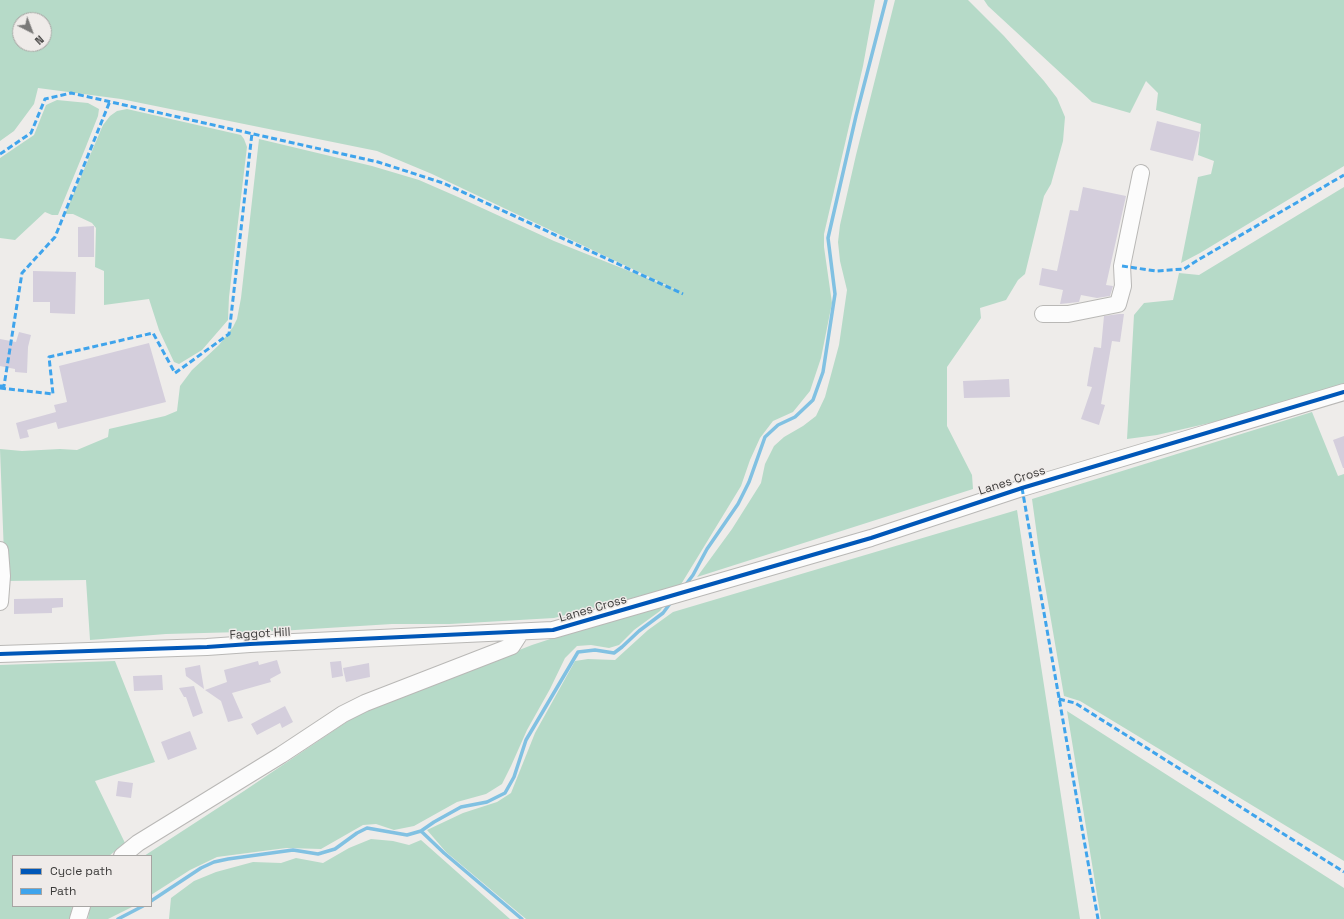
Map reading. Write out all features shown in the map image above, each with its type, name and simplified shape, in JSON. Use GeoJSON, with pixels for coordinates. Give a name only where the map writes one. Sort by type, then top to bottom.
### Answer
{"type":"FeatureCollection","features":[{"type":"Feature","properties":{"kind":"street"},"geometry":{"type":"LineString","coordinates":[[1043,314],[1068,314],[1118,304],[1123,286],[1122,266],[1141,173]]}},
{"type":"Feature","properties":{"kind":"street","name":"Lanes Cross"},"geometry":{"type":"LineString","coordinates":[[521,632],[553,630],[668,598],[871,538],[1022,488],[1344,392]]}},
{"type":"Feature","properties":{"kind":"street"},"geometry":{"type":"LineString","coordinates":[[0,550],[2,576],[0,602]]}},
{"type":"Feature","properties":{"kind":"street"},"geometry":{"type":"LineString","coordinates":[[123,855],[138,843],[281,755],[343,714],[365,703],[512,646],[521,632]]}},
{"type":"Feature","properties":{"kind":"street","name":"Faggot Hill"},"geometry":{"type":"LineString","coordinates":[[0,654],[207,647],[521,632]]}},
{"type":"Feature","properties":{"kind":"green space"},"geometry":{"type":"Polygon","coordinates":[[[0,0],[875,0],[863,66],[824,234],[824,247],[832,303],[821,358],[810,391],[793,412],[773,421],[760,438],[750,460],[741,486],[680,586],[554,618],[450,624],[392,624],[279,631],[166,634],[90,640],[86,580],[5,581],[0,449],[22,451],[60,449],[77,450],[108,437],[109,429],[165,416],[177,411],[180,386],[192,370],[219,345],[233,327],[237,319],[241,298],[259,139],[372,166],[419,180],[554,241],[679,291],[432,174],[377,151],[121,99],[38,88],[34,104],[14,131],[0,141],[0,0]]]}},
{"type":"Feature","properties":{"kind":"green space"},"geometry":{"type":"Polygon","coordinates":[[[895,0],[968,0],[1004,36],[1044,81],[1057,98],[1065,117],[1063,141],[1051,184],[1044,196],[1025,274],[1018,280],[1006,300],[980,308],[981,318],[947,367],[947,426],[972,475],[973,489],[697,577],[732,529],[761,483],[765,464],[774,446],[784,437],[803,426],[816,416],[825,397],[839,345],[847,290],[840,261],[838,242],[840,225],[895,0]]]}},
{"type":"Feature","properties":{"kind":"green space"},"geometry":{"type":"Polygon","coordinates":[[[984,0],[1344,0],[1344,166],[1181,263],[1198,177],[1211,174],[1214,161],[1198,155],[1201,124],[1156,110],[1158,93],[1146,81],[1130,113],[1092,102],[988,6],[984,0]]]}},
{"type":"Feature","properties":{"kind":"green space"},"geometry":{"type":"Polygon","coordinates":[[[57,100],[88,103],[99,109],[98,116],[58,215],[52,215],[45,212],[15,240],[0,238],[0,158],[34,135],[46,105],[57,100]]]}},
{"type":"Feature","properties":{"kind":"green space"},"geometry":{"type":"Polygon","coordinates":[[[127,109],[241,135],[247,147],[229,297],[228,320],[202,350],[179,364],[174,362],[159,330],[149,299],[104,305],[104,271],[95,267],[96,228],[92,223],[73,214],[65,214],[103,125],[110,116],[117,111],[127,109]]]}},
{"type":"Feature","properties":{"kind":"green space"},"geometry":{"type":"Polygon","coordinates":[[[1344,187],[1344,385],[1214,422],[1157,435],[1127,439],[1134,315],[1144,303],[1173,300],[1179,273],[1199,275],[1344,187]]]}},
{"type":"Feature","properties":{"kind":"green space"},"geometry":{"type":"Polygon","coordinates":[[[1312,412],[1338,476],[1344,474],[1344,861],[1080,701],[1064,696],[1039,550],[1032,499],[1312,412]]]}},
{"type":"Feature","properties":{"kind":"green space"},"geometry":{"type":"Polygon","coordinates":[[[1017,510],[1080,919],[526,919],[446,852],[427,830],[463,813],[497,802],[511,793],[535,733],[575,661],[588,659],[615,660],[648,630],[673,612],[1017,510]]]}},
{"type":"Feature","properties":{"kind":"green space"},"geometry":{"type":"Polygon","coordinates":[[[666,603],[660,611],[634,630],[619,645],[609,648],[591,645],[577,646],[565,658],[550,689],[527,730],[502,784],[486,794],[457,802],[414,826],[394,830],[376,824],[363,825],[321,849],[286,848],[217,857],[190,870],[152,894],[152,855],[146,855],[354,717],[402,696],[532,645],[666,603]]]}},
{"type":"Feature","properties":{"kind":"green space"},"geometry":{"type":"Polygon","coordinates":[[[115,661],[155,762],[95,781],[125,843],[110,855],[12,855],[12,907],[72,907],[71,919],[0,919],[0,665],[115,661]]]}},
{"type":"Feature","properties":{"kind":"green space"},"geometry":{"type":"Polygon","coordinates":[[[1067,711],[1344,888],[1344,919],[1101,919],[1067,711]]]}},
{"type":"Feature","properties":{"kind":"green space"},"geometry":{"type":"Polygon","coordinates":[[[371,839],[393,841],[409,845],[421,840],[510,919],[169,919],[171,898],[194,881],[216,872],[253,862],[281,863],[296,858],[323,863],[349,848],[371,839]]]}},
{"type":"Feature","properties":{"kind":"green space"},"geometry":{"type":"Polygon","coordinates":[[[90,907],[132,907],[108,919],[88,919],[90,907]]]}},
{"type":"Feature","properties":{"kind":"building"},"geometry":{"type":"Polygon","coordinates":[[[1157,121],[1200,132],[1193,161],[1150,150],[1157,121]]]}},
{"type":"Feature","properties":{"kind":"building"},"geometry":{"type":"Polygon","coordinates":[[[1083,187],[1126,196],[1106,285],[1113,286],[1110,296],[1097,298],[1081,295],[1079,302],[1060,304],[1063,290],[1039,285],[1042,268],[1057,271],[1070,210],[1078,211],[1083,187]]]}},
{"type":"Feature","properties":{"kind":"building"},"geometry":{"type":"Polygon","coordinates":[[[94,226],[94,257],[78,257],[78,227],[94,226]]]}},
{"type":"Feature","properties":{"kind":"building"},"geometry":{"type":"Polygon","coordinates":[[[33,271],[76,272],[75,314],[50,313],[50,302],[33,302],[33,271]]]}},
{"type":"Feature","properties":{"kind":"building"},"geometry":{"type":"Polygon","coordinates":[[[1124,314],[1120,342],[1112,341],[1101,404],[1105,405],[1099,425],[1081,419],[1092,387],[1087,386],[1090,368],[1094,347],[1101,348],[1104,316],[1124,314]]]}},
{"type":"Feature","properties":{"kind":"building"},"geometry":{"type":"Polygon","coordinates":[[[19,332],[31,335],[28,347],[27,373],[15,372],[15,369],[0,366],[0,339],[16,342],[19,332]]]}},
{"type":"Feature","properties":{"kind":"building"},"geometry":{"type":"Polygon","coordinates":[[[149,343],[166,402],[58,429],[56,422],[27,430],[29,437],[20,439],[16,423],[56,412],[54,405],[67,402],[59,366],[149,343]]]}},
{"type":"Feature","properties":{"kind":"building"},"geometry":{"type":"Polygon","coordinates":[[[1009,379],[1010,397],[964,398],[963,381],[1009,379]]]}},
{"type":"Feature","properties":{"kind":"building"},"geometry":{"type":"Polygon","coordinates":[[[1344,436],[1344,468],[1343,468],[1333,440],[1344,436]]]}},
{"type":"Feature","properties":{"kind":"building"},"geometry":{"type":"Polygon","coordinates":[[[63,598],[63,607],[52,608],[52,613],[14,614],[14,599],[63,598]]]}},
{"type":"Feature","properties":{"kind":"building"},"geometry":{"type":"Polygon","coordinates":[[[277,660],[281,673],[270,679],[271,682],[232,693],[243,718],[228,722],[221,701],[205,690],[227,682],[224,670],[258,661],[259,665],[277,660]]]}},
{"type":"Feature","properties":{"kind":"building"},"geometry":{"type":"Polygon","coordinates":[[[341,661],[343,676],[332,678],[330,662],[341,661]]]}},
{"type":"Feature","properties":{"kind":"building"},"geometry":{"type":"Polygon","coordinates":[[[369,663],[370,677],[346,682],[343,668],[369,663]]]}},
{"type":"Feature","properties":{"kind":"building"},"geometry":{"type":"Polygon","coordinates":[[[200,665],[204,689],[186,676],[185,668],[200,665]]]}},
{"type":"Feature","properties":{"kind":"building"},"geometry":{"type":"Polygon","coordinates":[[[162,675],[163,690],[134,691],[133,676],[162,675]]]}},
{"type":"Feature","properties":{"kind":"building"},"geometry":{"type":"Polygon","coordinates":[[[194,686],[203,713],[193,717],[186,697],[184,697],[179,688],[194,686]]]}},
{"type":"Feature","properties":{"kind":"building"},"geometry":{"type":"Polygon","coordinates":[[[285,706],[293,722],[282,728],[280,723],[257,735],[251,724],[285,706]]]}},
{"type":"Feature","properties":{"kind":"building"},"geometry":{"type":"Polygon","coordinates":[[[190,731],[197,749],[168,760],[161,742],[190,731]]]}},
{"type":"Feature","properties":{"kind":"building"},"geometry":{"type":"Polygon","coordinates":[[[118,781],[133,783],[131,798],[116,796],[118,781]]]}},
{"type":"Feature","properties":{"kind":"waterway"},"geometry":{"type":"LineString","coordinates":[[684,587],[693,575],[707,549],[738,504],[749,482],[765,437],[778,425],[795,417],[813,400],[823,372],[835,294],[828,238],[856,116],[886,0]]}},
{"type":"Feature","properties":{"kind":"waterway"},"geometry":{"type":"LineString","coordinates":[[152,900],[201,868],[214,862],[293,850],[318,854],[335,849],[357,833],[367,828],[407,835],[421,831],[461,807],[487,802],[505,793],[514,777],[526,740],[578,652],[595,650],[614,653],[639,631],[663,613],[672,601]]}},
{"type":"Feature","properties":{"kind":"waterway"},"geometry":{"type":"LineString","coordinates":[[421,831],[444,853],[522,919]]}},
{"type":"Feature","properties":{"kind":"waterway"},"geometry":{"type":"LineString","coordinates":[[118,919],[141,907]]}},
{"type":"Feature","properties":{"kind":"marked path"},"geometry":{"type":"LineString","coordinates":[[0,154],[31,133],[45,99],[71,93],[378,162],[443,183],[683,294]]}},
{"type":"Feature","properties":{"kind":"marked path"},"geometry":{"type":"LineString","coordinates":[[0,386],[4,386],[22,273],[55,237],[110,101]]}},
{"type":"Feature","properties":{"kind":"marked path"},"geometry":{"type":"LineString","coordinates":[[0,388],[53,394],[49,357],[153,333],[175,373],[229,334],[252,133]]}},
{"type":"Feature","properties":{"kind":"marked path"},"geometry":{"type":"LineString","coordinates":[[1122,266],[1156,271],[1184,269],[1344,175]]}},
{"type":"Feature","properties":{"kind":"marked path"},"geometry":{"type":"LineString","coordinates":[[1022,488],[1098,919]]}},
{"type":"Feature","properties":{"kind":"marked path"},"geometry":{"type":"LineString","coordinates":[[1059,699],[1075,703],[1344,872]]}},
{"type":"Feature","properties":{"kind":"cycle path"},"geometry":{"type":"LineString","coordinates":[[0,654],[207,647],[553,630],[871,538],[1022,488],[1344,392]]}}]}
